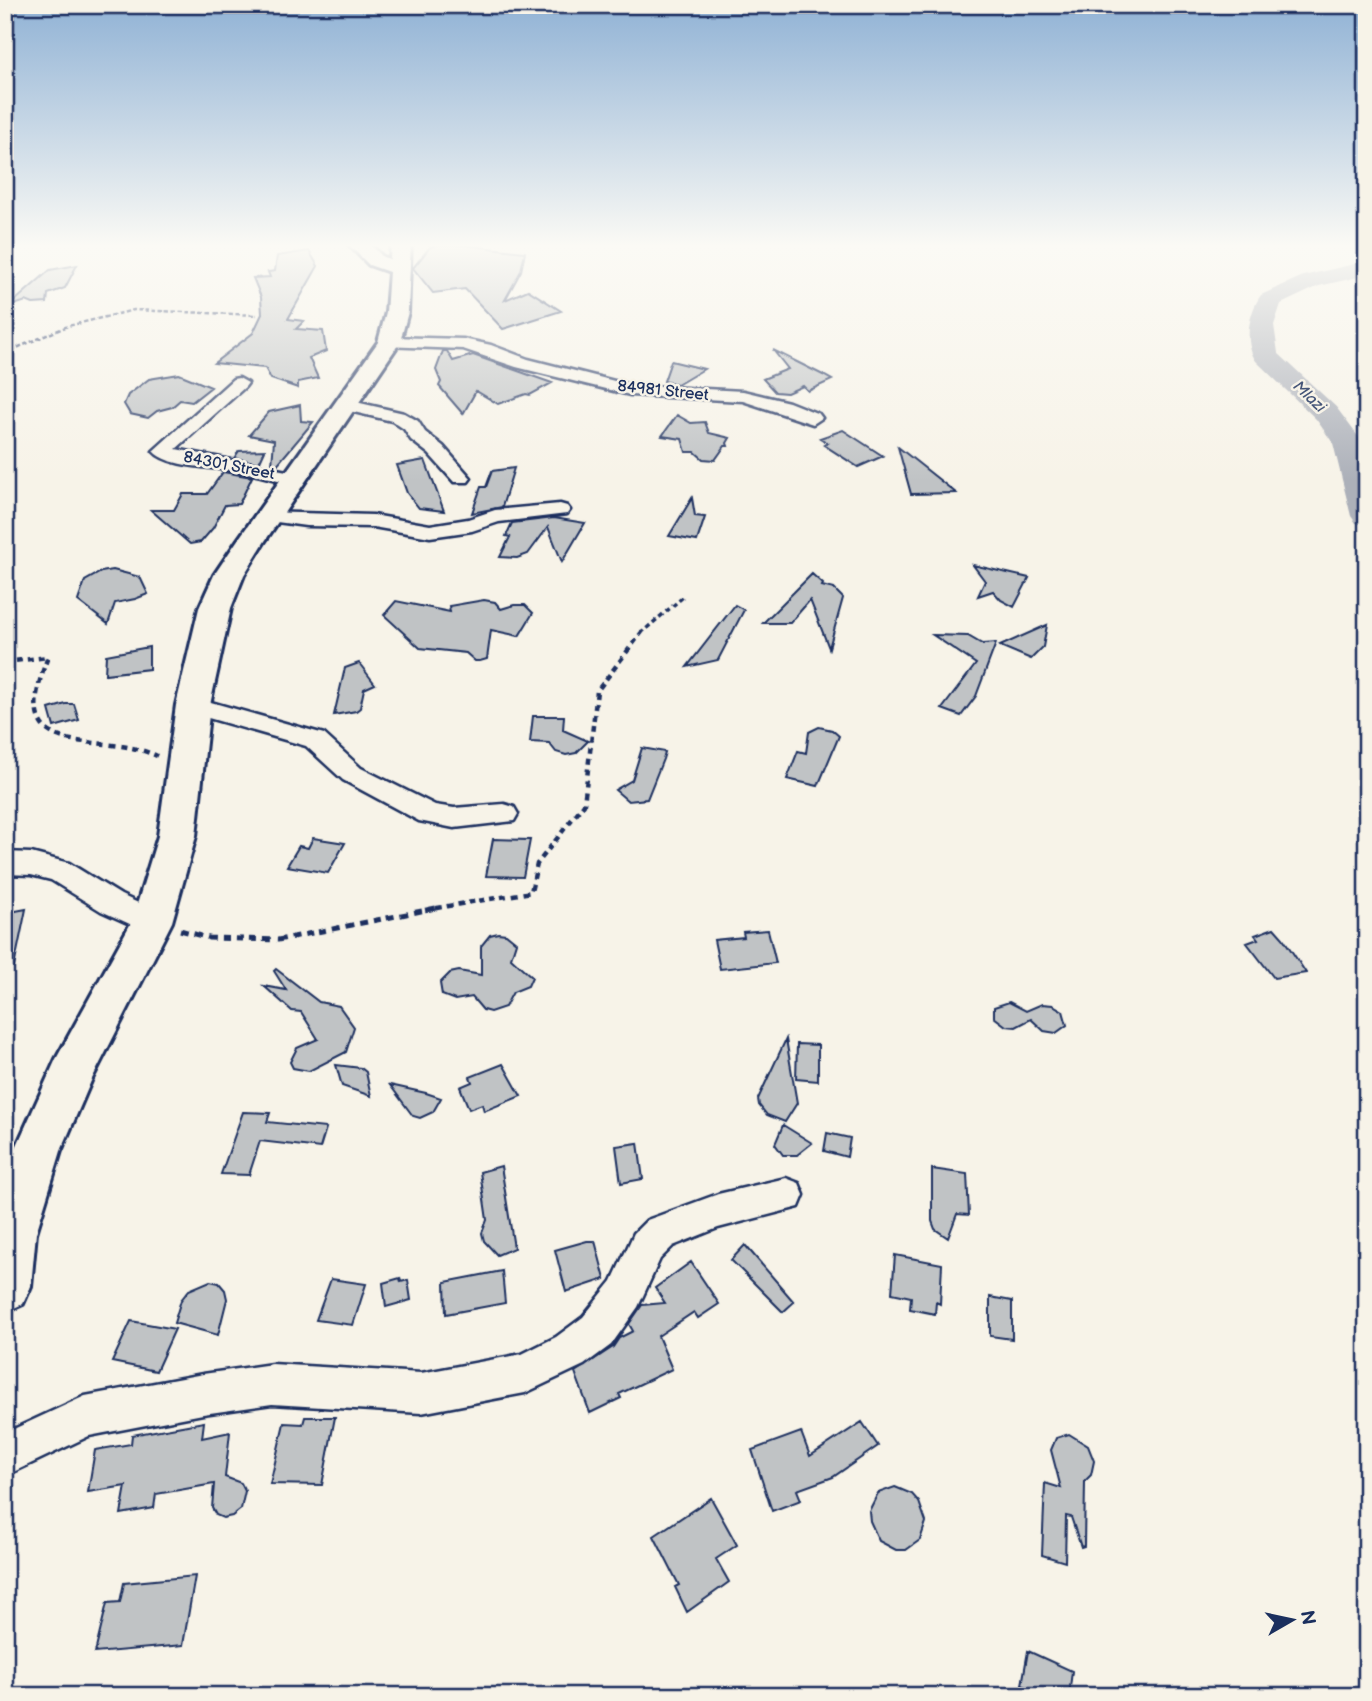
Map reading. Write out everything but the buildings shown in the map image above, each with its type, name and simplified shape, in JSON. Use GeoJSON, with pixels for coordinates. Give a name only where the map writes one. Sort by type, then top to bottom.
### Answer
{"type":"FeatureCollection","features":[{"type":"Feature","properties":{"kind":"street"},"geometry":{"type":"LineString","coordinates":[[5,1286],[10,1235],[33,1157],[81,1053],[152,922],[177,836],[193,705],[215,608],[229,575],[389,342],[394,322]]}},
{"type":"Feature","properties":{"kind":"street","name":"84981 Street"},"geometry":{"type":"LineString","coordinates":[[389,342],[463,344],[522,363],[630,390],[743,396],[783,406],[813,418]]}},
{"type":"Feature","properties":{"kind":"street","name":"84301 Street"},"geometry":{"type":"LineString","coordinates":[[239,383],[163,451],[181,458],[230,464],[295,478]]}},
{"type":"Feature","properties":{"kind":"street"},"geometry":{"type":"LineString","coordinates":[[347,405],[387,413],[411,425],[418,436],[436,450],[461,478]]}},
{"type":"Feature","properties":{"kind":"street"},"geometry":{"type":"LineString","coordinates":[[269,516],[306,520],[373,521],[430,531],[472,525],[495,516],[560,510]]}},
{"type":"Feature","properties":{"kind":"street"},"geometry":{"type":"LineString","coordinates":[[193,705],[314,740],[352,774],[429,814],[454,818],[503,814]]}},
{"type":"Feature","properties":{"kind":"street"},"geometry":{"type":"LineString","coordinates":[[5,863],[31,864],[59,871],[111,903],[152,922]]}},
{"type":"Feature","properties":{"kind":"street"},"geometry":{"type":"LineString","coordinates":[[5,1455],[85,1416],[203,1394],[272,1384],[421,1393],[525,1373],[570,1351],[597,1331],[625,1294],[639,1270],[647,1246],[660,1233],[718,1211],[786,1195]]}},
{"type":"Feature","properties":{"kind":"path"},"geometry":{"type":"LineString","coordinates":[[5,353],[83,322]]}},
{"type":"Feature","properties":{"kind":"path"},"geometry":{"type":"LineString","coordinates":[[5,662],[48,657],[39,679],[37,699],[37,717],[46,730],[94,745],[148,751],[186,772]]}},
{"type":"Feature","properties":{"kind":"waterway","name":"Mlazi"},"geometry":{"type":"LineString","coordinates":[[1262,322],[1265,355],[1326,413],[1348,443],[1367,516]]}}]}
